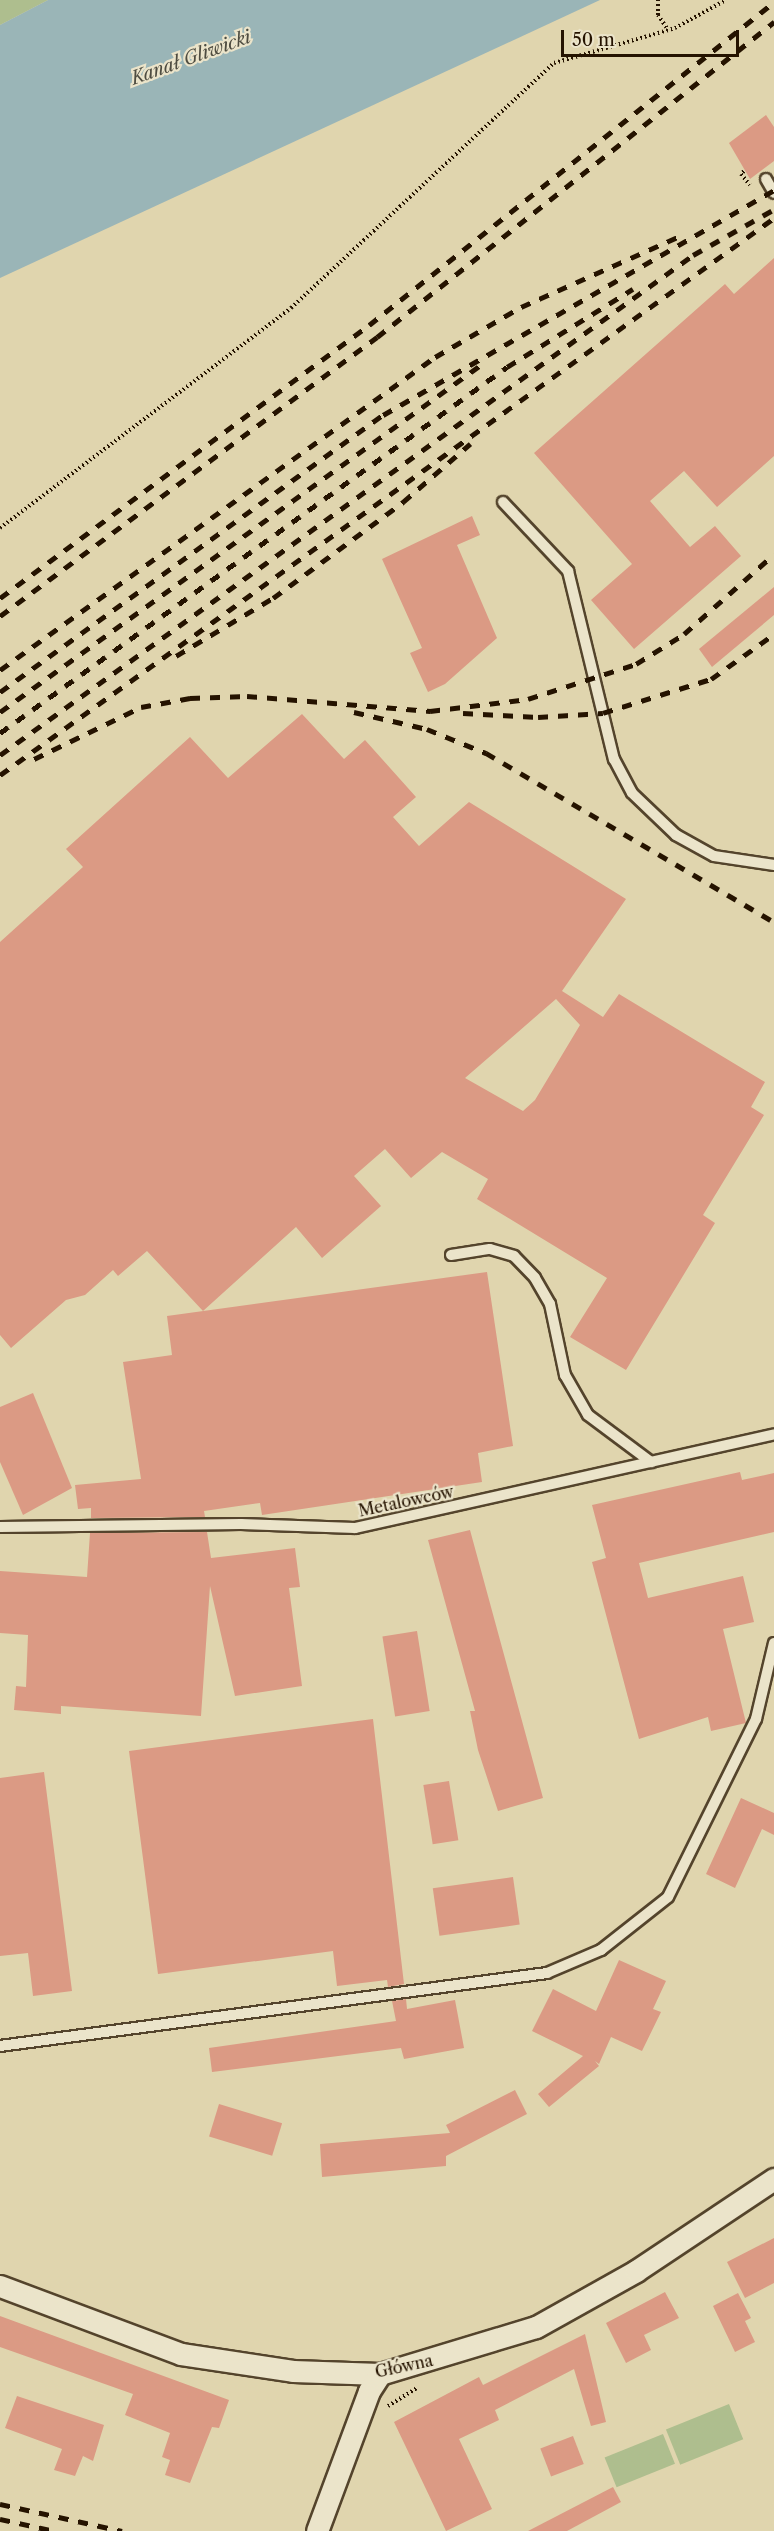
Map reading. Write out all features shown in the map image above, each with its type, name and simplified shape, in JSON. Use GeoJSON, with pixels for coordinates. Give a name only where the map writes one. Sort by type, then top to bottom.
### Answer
{"type":"FeatureCollection","features":[{"type":"Feature","properties":{"kind":"street","name":"Główna"},"geometry":{"type":"LineString","coordinates":[[0,2286],[181,2354],[293,2372],[380,2374],[536,2327],[636,2271],[774,2179]]}},
{"type":"Feature","properties":{"kind":"street"},"geometry":{"type":"LineString","coordinates":[[317,2531],[369,2391],[380,2374]]}},
{"type":"Feature","properties":{"kind":"lane"},"geometry":{"type":"LineString","coordinates":[[766,179],[774,193]]}},
{"type":"Feature","properties":{"kind":"lane"},"geometry":{"type":"LineString","coordinates":[[503,502],[568,571],[614,759],[632,793],[675,835],[714,856],[774,865]]}},
{"type":"Feature","properties":{"kind":"lane"},"geometry":{"type":"LineString","coordinates":[[451,1255],[490,1249],[514,1256],[535,1278],[549,1304],[566,1375],[588,1415],[651,1462]]}},
{"type":"Feature","properties":{"kind":"lane","name":"Metalowców"},"geometry":{"type":"LineString","coordinates":[[1,1524],[241,1524],[355,1528],[774,1434]]}},
{"type":"Feature","properties":{"kind":"lane"},"geometry":{"type":"LineString","coordinates":[[0,2046],[547,1973],[601,1950],[668,1897],[756,1719],[774,1642]]}},
{"type":"Feature","properties":{"kind":"path"},"geometry":{"type":"LineString","coordinates":[[658,0],[658,15],[668,30]]}},
{"type":"Feature","properties":{"kind":"path"},"geometry":{"type":"LineString","coordinates":[[0,528],[291,308],[554,63],[675,28],[726,0]]}},
{"type":"Feature","properties":{"kind":"path"},"geometry":{"type":"LineString","coordinates":[[385,2411],[424,2384]]}},
{"type":"Feature","properties":{"kind":"green space"},"geometry":{"type":"Polygon","coordinates":[[[0,0],[48,0],[0,25],[0,0]]]}},
{"type":"Feature","properties":{"kind":"green space"},"geometry":{"type":"Polygon","coordinates":[[[729,2404],[743,2439],[680,2465],[666,2429],[729,2404]]]}},
{"type":"Feature","properties":{"kind":"green space"},"geometry":{"type":"Polygon","coordinates":[[[663,2434],[675,2464],[617,2487],[605,2458],[663,2434]]]}},
{"type":"Feature","properties":{"kind":"water","name":"Kanał Gliwicki"},"geometry":{"type":"Polygon","coordinates":[[[48,0],[600,0],[0,278],[0,25],[48,0]]]}},
{"type":"Feature","properties":{"kind":"building"},"geometry":{"type":"Polygon","coordinates":[[[766,115],[774,127],[774,161],[750,179],[729,143],[766,115]]]}},
{"type":"Feature","properties":{"kind":"building"},"geometry":{"type":"Polygon","coordinates":[[[774,258],[774,456],[717,507],[684,471],[650,501],[690,547],[715,526],[741,556],[634,649],[591,600],[632,564],[534,453],[725,284],[734,294],[774,258]]]}},
{"type":"Feature","properties":{"kind":"building"},"geometry":{"type":"Polygon","coordinates":[[[472,516],[480,535],[457,545],[497,638],[445,684],[428,692],[410,653],[422,648],[382,559],[472,516]]]}},
{"type":"Feature","properties":{"kind":"building"},"geometry":{"type":"Polygon","coordinates":[[[774,587],[774,615],[712,667],[699,649],[774,587]]]}},
{"type":"Feature","properties":{"kind":"building"},"geometry":{"type":"Polygon","coordinates":[[[302,714],[344,759],[365,740],[416,797],[393,817],[419,846],[469,802],[626,899],[562,991],[603,1017],[619,994],[765,1082],[751,1107],[764,1115],[703,1215],[715,1223],[626,1370],[570,1337],[607,1278],[477,1199],[488,1179],[442,1152],[411,1178],[385,1149],[354,1176],[381,1206],[322,1258],[296,1227],[203,1311],[147,1251],[118,1276],[113,1270],[85,1295],[66,1300],[11,1348],[0,1335],[0,942],[83,867],[66,849],[190,737],[228,778],[302,714]],[[556,999],[465,1078],[523,1111],[535,1100],[580,1025],[556,999]]]}},
{"type":"Feature","properties":{"kind":"building"},"geometry":{"type":"Polygon","coordinates":[[[487,1272],[513,1446],[478,1453],[482,1482],[262,1515],[260,1503],[204,1511],[205,1517],[91,1518],[91,1508],[78,1509],[75,1485],[141,1479],[123,1362],[172,1355],[167,1316],[487,1272]]]}},
{"type":"Feature","properties":{"kind":"building"},"geometry":{"type":"Polygon","coordinates":[[[33,1393],[72,1488],[23,1515],[0,1462],[0,1407],[33,1393]]]}},
{"type":"Feature","properties":{"kind":"building"},"geometry":{"type":"Polygon","coordinates":[[[740,1472],[742,1480],[774,1473],[774,1532],[639,1563],[648,1598],[743,1576],[754,1622],[723,1629],[746,1723],[711,1731],[708,1717],[639,1739],[592,1562],[606,1558],[592,1505],[740,1472]]]}},
{"type":"Feature","properties":{"kind":"building"},"geometry":{"type":"Polygon","coordinates":[[[470,1530],[543,1798],[498,1811],[478,1750],[470,1711],[475,1711],[428,1540],[470,1530]]]}},
{"type":"Feature","properties":{"kind":"building"},"geometry":{"type":"Polygon","coordinates":[[[207,1532],[211,1558],[295,1548],[300,1587],[289,1588],[302,1686],[235,1696],[210,1586],[201,1716],[61,1706],[61,1714],[14,1710],[16,1686],[26,1687],[28,1635],[0,1633],[0,1571],[87,1577],[90,1533],[207,1532]]]}},
{"type":"Feature","properties":{"kind":"building"},"geometry":{"type":"Polygon","coordinates":[[[417,1631],[430,1711],[395,1716],[382,1636],[417,1631]]]}},
{"type":"Feature","properties":{"kind":"building"},"geometry":{"type":"Polygon","coordinates":[[[373,1719],[404,1984],[388,1987],[387,1980],[337,1986],[333,1951],[158,1974],[129,1751],[373,1719]]]}},
{"type":"Feature","properties":{"kind":"building"},"geometry":{"type":"Polygon","coordinates":[[[44,1772],[72,1991],[33,1996],[28,1953],[0,1956],[0,1778],[44,1772]]]}},
{"type":"Feature","properties":{"kind":"building"},"geometry":{"type":"Polygon","coordinates":[[[449,1781],[458,1840],[433,1844],[423,1785],[449,1781]]]}},
{"type":"Feature","properties":{"kind":"building"},"geometry":{"type":"Polygon","coordinates":[[[741,1798],[774,1813],[774,1835],[762,1829],[735,1888],[706,1874],[741,1798]]]}},
{"type":"Feature","properties":{"kind":"building"},"geometry":{"type":"Polygon","coordinates":[[[513,1877],[520,1925],[439,1936],[433,1888],[513,1877]]]}},
{"type":"Feature","properties":{"kind":"building"},"geometry":{"type":"Polygon","coordinates":[[[619,1960],[666,1981],[653,2009],[661,2012],[642,2051],[611,2037],[599,2064],[595,2061],[599,2066],[549,2107],[538,2094],[583,2056],[532,2031],[553,1989],[596,2011],[619,1960]]]}},
{"type":"Feature","properties":{"kind":"building"},"geometry":{"type":"Polygon","coordinates":[[[406,1999],[407,2009],[455,2000],[464,2048],[404,2059],[401,2048],[212,2072],[209,2048],[396,2021],[392,2001],[406,1999]]]}},
{"type":"Feature","properties":{"kind":"building"},"geometry":{"type":"Polygon","coordinates":[[[515,2090],[527,2114],[446,2156],[446,2166],[322,2177],[320,2144],[450,2133],[446,2125],[515,2090]]]}},
{"type":"Feature","properties":{"kind":"building"},"geometry":{"type":"Polygon","coordinates":[[[219,2104],[282,2123],[272,2156],[209,2137],[219,2104]]]}},
{"type":"Feature","properties":{"kind":"building"},"geometry":{"type":"Polygon","coordinates":[[[774,2238],[774,2283],[745,2298],[727,2262],[774,2238]]]}},
{"type":"Feature","properties":{"kind":"building"},"geometry":{"type":"Polygon","coordinates":[[[665,2292],[679,2318],[644,2335],[651,2350],[626,2363],[606,2323],[665,2292]]]}},
{"type":"Feature","properties":{"kind":"building"},"geometry":{"type":"Polygon","coordinates":[[[738,2293],[751,2318],[745,2321],[755,2342],[735,2352],[713,2306],[738,2293]]]}},
{"type":"Feature","properties":{"kind":"building"},"geometry":{"type":"Polygon","coordinates":[[[0,2316],[229,2400],[219,2428],[212,2427],[190,2483],[165,2475],[170,2460],[162,2457],[170,2433],[125,2415],[133,2394],[0,2347],[0,2316]]]}},
{"type":"Feature","properties":{"kind":"building"},"geometry":{"type":"Polygon","coordinates":[[[585,2334],[606,2422],[591,2426],[574,2369],[495,2410],[499,2420],[459,2439],[492,2509],[446,2531],[394,2422],[479,2377],[483,2385],[585,2334]]]}},
{"type":"Feature","properties":{"kind":"building"},"geometry":{"type":"Polygon","coordinates":[[[17,2396],[104,2425],[93,2461],[83,2456],[75,2476],[54,2470],[62,2449],[5,2428],[17,2396]]]}},
{"type":"Feature","properties":{"kind":"building"},"geometry":{"type":"Polygon","coordinates":[[[573,2436],[584,2464],[551,2477],[540,2449],[573,2436]]]}},
{"type":"Feature","properties":{"kind":"building"},"geometry":{"type":"Polygon","coordinates":[[[613,2487],[621,2502],[567,2531],[528,2531],[613,2487]]]}},
{"type":"Feature","properties":{"kind":"railway"},"geometry":{"type":"LineString","coordinates":[[0,598],[369,325],[774,2]]}},
{"type":"Feature","properties":{"kind":"railway"},"geometry":{"type":"LineString","coordinates":[[0,616],[377,337],[774,22]]}},
{"type":"Feature","properties":{"kind":"railway"},"geometry":{"type":"LineString","coordinates":[[0,692],[383,415],[774,190]]}},
{"type":"Feature","properties":{"kind":"railway"},"geometry":{"type":"LineString","coordinates":[[0,755],[693,255],[771,211]]}},
{"type":"Feature","properties":{"kind":"railway"},"geometry":{"type":"LineString","coordinates":[[0,775],[774,218]]}},
{"type":"Feature","properties":{"kind":"railway"},"geometry":{"type":"LineString","coordinates":[[0,670],[435,357],[521,307],[680,236]]}},
{"type":"Feature","properties":{"kind":"railway"},"geometry":{"type":"LineString","coordinates":[[0,733],[507,367],[633,289]]}},
{"type":"Feature","properties":{"kind":"railway"},"geometry":{"type":"LineString","coordinates":[[0,712],[482,364]]}},
{"type":"Feature","properties":{"kind":"railway"},"geometry":{"type":"LineString","coordinates":[[176,656],[273,598],[403,502],[470,444]]}},
{"type":"Feature","properties":{"kind":"railway"},"geometry":{"type":"LineString","coordinates":[[34,759],[141,707],[190,698],[247,696],[430,711],[528,699],[636,664],[684,634],[774,554]]}},
{"type":"Feature","properties":{"kind":"railway"},"geometry":{"type":"LineString","coordinates":[[463,713],[538,717],[603,713],[711,679],[774,634]]}},
{"type":"Feature","properties":{"kind":"railway"},"geometry":{"type":"LineString","coordinates":[[354,712],[427,729],[486,753],[774,922]]}},
{"type":"Feature","properties":{"kind":"railway"},"geometry":{"type":"LineString","coordinates":[[0,2504],[122,2531]]}},
{"type":"Feature","properties":{"kind":"railway"},"geometry":{"type":"LineString","coordinates":[[0,2519],[55,2531]]}}]}
